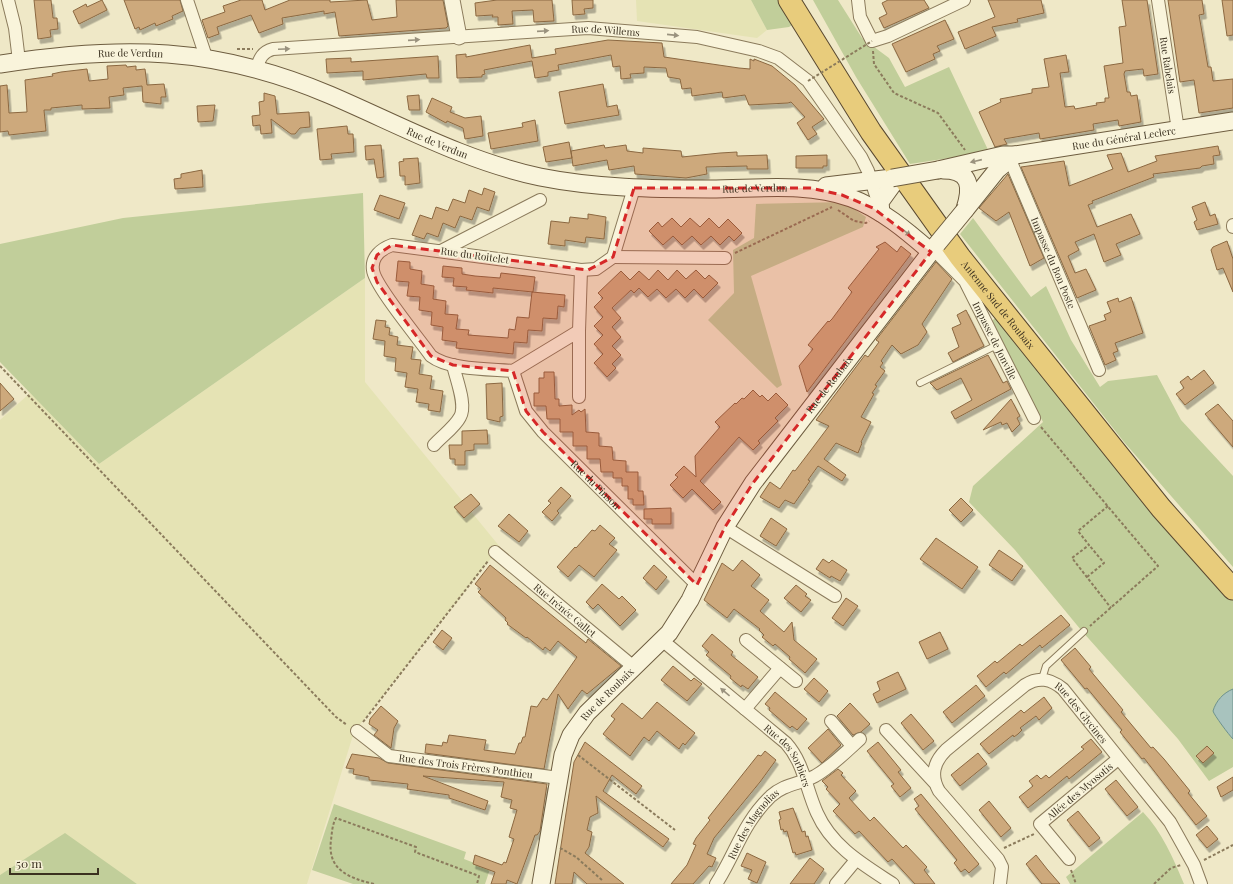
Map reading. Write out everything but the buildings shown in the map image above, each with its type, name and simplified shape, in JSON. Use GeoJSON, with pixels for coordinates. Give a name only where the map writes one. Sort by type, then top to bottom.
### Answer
{"type":"FeatureCollection","features":[{"type":"Feature","properties":{"kind":"highway","name":"Antenne Sud de Roubaix"},"geometry":{"type":"LineString","coordinates":[[790,0],[872,132],[960,257],[1156,502],[1233,589]]}},
{"type":"Feature","properties":{"kind":"highway","name":"Antenne Sud de Roubaix"},"geometry":{"type":"LineString","coordinates":[[799,0],[868,112],[970,257],[1086,403],[1233,578]]}},
{"type":"Feature","properties":{"kind":"main road","name":"Rue de Verdun"},"geometry":{"type":"LineString","coordinates":[[0,64],[54,56],[110,52],[160,53],[206,57],[256,68],[331,95],[420,136],[479,160],[541,177],[586,184],[634,188],[810,188],[851,198],[881,210]]}},
{"type":"Feature","properties":{"kind":"main road","name":"Rue du Général Leclerc"},"geometry":{"type":"LineString","coordinates":[[938,170],[974,162],[1233,121]]}},
{"type":"Feature","properties":{"kind":"main road"},"geometry":{"type":"LineString","coordinates":[[898,179],[883,197],[881,210],[934,248],[997,170],[1011,156]]}},
{"type":"Feature","properties":{"kind":"main road"},"geometry":{"type":"LineString","coordinates":[[810,188],[898,179],[938,170],[958,171],[964,176],[969,189],[965,210]]}},
{"type":"Feature","properties":{"kind":"main road","name":"Rue de Roubaix"},"geometry":{"type":"LineString","coordinates":[[541,884],[566,746],[577,726],[587,713],[663,641],[684,612],[725,527],[768,463],[934,248]]}},
{"type":"Feature","properties":{"kind":"street"},"geometry":{"type":"LineString","coordinates":[[8,0],[15,28],[19,61]]}},
{"type":"Feature","properties":{"kind":"street"},"geometry":{"type":"LineString","coordinates":[[188,0],[206,57]]}},
{"type":"Feature","properties":{"kind":"street"},"geometry":{"type":"LineString","coordinates":[[452,0],[459,37]]}},
{"type":"Feature","properties":{"kind":"street"},"geometry":{"type":"LineString","coordinates":[[858,0],[860,17],[872,41],[888,36],[964,0]]}},
{"type":"Feature","properties":{"kind":"street","name":"Rue Rabelais"},"geometry":{"type":"LineString","coordinates":[[1158,0],[1178,130]]}},
{"type":"Feature","properties":{"kind":"street","name":"Rue de Willems"},"geometry":{"type":"LineString","coordinates":[[256,68],[261,56],[266,51],[273,49],[588,28],[696,37],[767,53],[788,65],[808,81],[861,157],[881,210]]}},
{"type":"Feature","properties":{"kind":"street","name":"Impasse du Bon Poste"},"geometry":{"type":"LineString","coordinates":[[1011,156],[1099,370]]}},
{"type":"Feature","properties":{"kind":"street"},"geometry":{"type":"LineString","coordinates":[[634,188],[613,257],[725,258]]}},
{"type":"Feature","properties":{"kind":"street"},"geometry":{"type":"LineString","coordinates":[[440,250],[540,200]]}},
{"type":"Feature","properties":{"kind":"street","name":"Rue du Roitelet"},"geometry":{"type":"LineString","coordinates":[[453,365],[437,361],[431,356],[377,282],[372,268],[376,255],[381,251],[392,245],[440,250],[581,270],[596,269],[613,257]]}},
{"type":"Feature","properties":{"kind":"street","name":"Impasse de Jonville"},"geometry":{"type":"LineString","coordinates":[[934,248],[966,281],[1034,418]]}},
{"type":"Feature","properties":{"kind":"street"},"geometry":{"type":"LineString","coordinates":[[579,397],[581,270]]}},
{"type":"Feature","properties":{"kind":"street"},"geometry":{"type":"LineString","coordinates":[[434,445],[460,418],[462,411],[463,403],[453,365],[514,371],[579,331]]}},
{"type":"Feature","properties":{"kind":"street","name":"Rue du Pinson"},"geometry":{"type":"LineString","coordinates":[[514,371],[526,411],[543,432],[697,585]]}},
{"type":"Feature","properties":{"kind":"street"},"geometry":{"type":"LineString","coordinates":[[725,527],[835,596]]}},
{"type":"Feature","properties":{"kind":"street","name":"Rue Irénée Gallet"},"geometry":{"type":"LineString","coordinates":[[495,552],[635,668]]}},
{"type":"Feature","properties":{"kind":"street"},"geometry":{"type":"LineString","coordinates":[[746,640],[796,681]]}},
{"type":"Feature","properties":{"kind":"street","name":"Rue des Sorbiers"},"geometry":{"type":"LineString","coordinates":[[663,641],[791,749],[800,764],[821,822],[841,847],[856,860],[893,884]]}},
{"type":"Feature","properties":{"kind":"street"},"geometry":{"type":"LineString","coordinates":[[745,709],[780,668]]}},
{"type":"Feature","properties":{"kind":"street","name":"Rue des Glycines"},"geometry":{"type":"LineString","coordinates":[[934,782],[935,765],[939,757],[946,750],[1025,685],[1036,679],[1054,682],[1063,689],[1170,822],[1194,865],[1201,884]]}},
{"type":"Feature","properties":{"kind":"street","name":"Rue des Magnolias"},"geometry":{"type":"LineString","coordinates":[[716,884],[740,836],[758,810],[780,789],[806,780],[822,772],[856,743],[830,721]]}},
{"type":"Feature","properties":{"kind":"street"},"geometry":{"type":"LineString","coordinates":[[886,730],[934,782],[939,791],[992,853],[1002,867],[1000,884]]}},
{"type":"Feature","properties":{"kind":"street","name":"Rue des Trois Frères Ponthieu"},"geometry":{"type":"LineString","coordinates":[[357,731],[389,756],[559,778]]}},
{"type":"Feature","properties":{"kind":"street","name":"Allée des Myosotis"},"geometry":{"type":"LineString","coordinates":[[1069,859],[1040,824],[1118,759]]}},
{"type":"Feature","properties":{"kind":"street"},"geometry":{"type":"LineString","coordinates":[[836,884],[856,860]]}},
{"type":"Feature","properties":{"kind":"lane"},"geometry":{"type":"LineString","coordinates":[[920,383],[997,345]]}},
{"type":"Feature","properties":{"kind":"lane"},"geometry":{"type":"LineString","coordinates":[[1042,679],[1046,666],[1084,631]]}},
{"type":"Feature","properties":{"kind":"path"},"geometry":{"type":"LineString","coordinates":[[808,81],[872,41],[874,64],[894,93],[938,113],[974,162]]}},
{"type":"Feature","properties":{"kind":"path"},"geometry":{"type":"LineString","coordinates":[[725,258],[851,198]]}},
{"type":"Feature","properties":{"kind":"path"},"geometry":{"type":"LineString","coordinates":[[0,366],[336,717],[357,731],[495,552]]}},
{"type":"Feature","properties":{"kind":"path"},"geometry":{"type":"LineString","coordinates":[[1034,418],[1158,566],[1084,631]]}},
{"type":"Feature","properties":{"kind":"path"},"geometry":{"type":"LineString","coordinates":[[1087,577],[1104,563],[1078,531],[1108,506]]}},
{"type":"Feature","properties":{"kind":"path"},"geometry":{"type":"LineString","coordinates":[[1089,545],[1072,558],[1111,608]]}},
{"type":"Feature","properties":{"kind":"path"},"geometry":{"type":"LineString","coordinates":[[566,746],[675,830]]}},
{"type":"Feature","properties":{"kind":"path"},"geometry":{"type":"LineString","coordinates":[[374,884],[347,875],[333,862],[330,846],[336,818],[416,847],[415,852],[479,876],[477,884]]}},
{"type":"Feature","properties":{"kind":"path"},"geometry":{"type":"LineString","coordinates":[[992,853],[1044,829]]}},
{"type":"Feature","properties":{"kind":"path"},"geometry":{"type":"LineString","coordinates":[[549,842],[576,857],[602,880]]}},
{"type":"Feature","properties":{"kind":"path"},"geometry":{"type":"LineString","coordinates":[[1154,884],[1171,868],[1178,864],[1194,865],[1233,844]]}},
{"type":"Feature","properties":{"kind":"path"},"geometry":{"type":"LineString","coordinates":[[1069,859],[1072,876],[1076,884]]}},
{"type":"Feature","properties":{"kind":"highlighted area"},"geometry":{"type":"Polygon","coordinates":[[[634,188],[810,188],[842,195],[873,208],[931,252],[753,483],[725,527],[697,585],[543,432],[526,411],[513,371],[453,365],[431,356],[377,282],[372,268],[377,255],[392,245],[588,270],[613,257],[634,188]]]}},
{"type":"Feature","properties":{"kind":"shaded area"},"geometry":{"type":"Polygon","coordinates":[[[636,0],[751,0],[767,30],[757,38],[637,21],[636,0]]]}},
{"type":"Feature","properties":{"kind":"shaded area"},"geometry":{"type":"Polygon","coordinates":[[[365,278],[365,382],[500,547],[354,732],[307,884],[137,884],[65,834],[0,875],[0,420],[30,393],[99,464],[365,278]]]}},
{"type":"Feature","properties":{"kind":"green space"},"geometry":{"type":"Polygon","coordinates":[[[751,0],[783,0],[795,23],[789,27],[767,30],[751,0]]]}},
{"type":"Feature","properties":{"kind":"green space"},"geometry":{"type":"Polygon","coordinates":[[[813,0],[838,0],[862,38],[889,58],[905,87],[949,67],[989,152],[910,164],[856,77],[813,0]]]}},
{"type":"Feature","properties":{"kind":"green space"},"geometry":{"type":"Polygon","coordinates":[[[363,193],[365,278],[99,464],[0,362],[0,244],[123,218],[363,193]]]}},
{"type":"Feature","properties":{"kind":"green space"},"geometry":{"type":"Polygon","coordinates":[[[844,202],[866,217],[863,227],[751,276],[782,385],[777,388],[708,320],[734,293],[733,250],[754,238],[756,204],[844,202]]]}},
{"type":"Feature","properties":{"kind":"green space"},"geometry":{"type":"Polygon","coordinates":[[[973,218],[1031,297],[1046,286],[1071,340],[1100,387],[1108,381],[1157,375],[1181,420],[1233,476],[1233,567],[1124,442],[960,234],[973,218]]]}},
{"type":"Feature","properties":{"kind":"green space"},"geometry":{"type":"Polygon","coordinates":[[[997,316],[1193,556],[1233,600],[1233,767],[1209,781],[1178,739],[1081,630],[1015,550],[969,502],[973,486],[1043,422],[991,322],[997,316]]]}},
{"type":"Feature","properties":{"kind":"green space"},"geometry":{"type":"Polygon","coordinates":[[[334,804],[466,852],[464,859],[490,869],[485,884],[353,884],[312,870],[334,804]]]}},
{"type":"Feature","properties":{"kind":"green space"},"geometry":{"type":"Polygon","coordinates":[[[1143,812],[1156,828],[1171,855],[1184,884],[1070,884],[1066,877],[1143,812]]]}},
{"type":"Feature","properties":{"kind":"green space"},"geometry":{"type":"Polygon","coordinates":[[[65,833],[137,884],[0,884],[0,875],[65,833]]]}},
{"type":"Feature","properties":{"kind":"water"},"geometry":{"type":"Polygon","coordinates":[[[1233,689],[1233,739],[1213,711],[1220,698],[1233,689]]]}}]}
